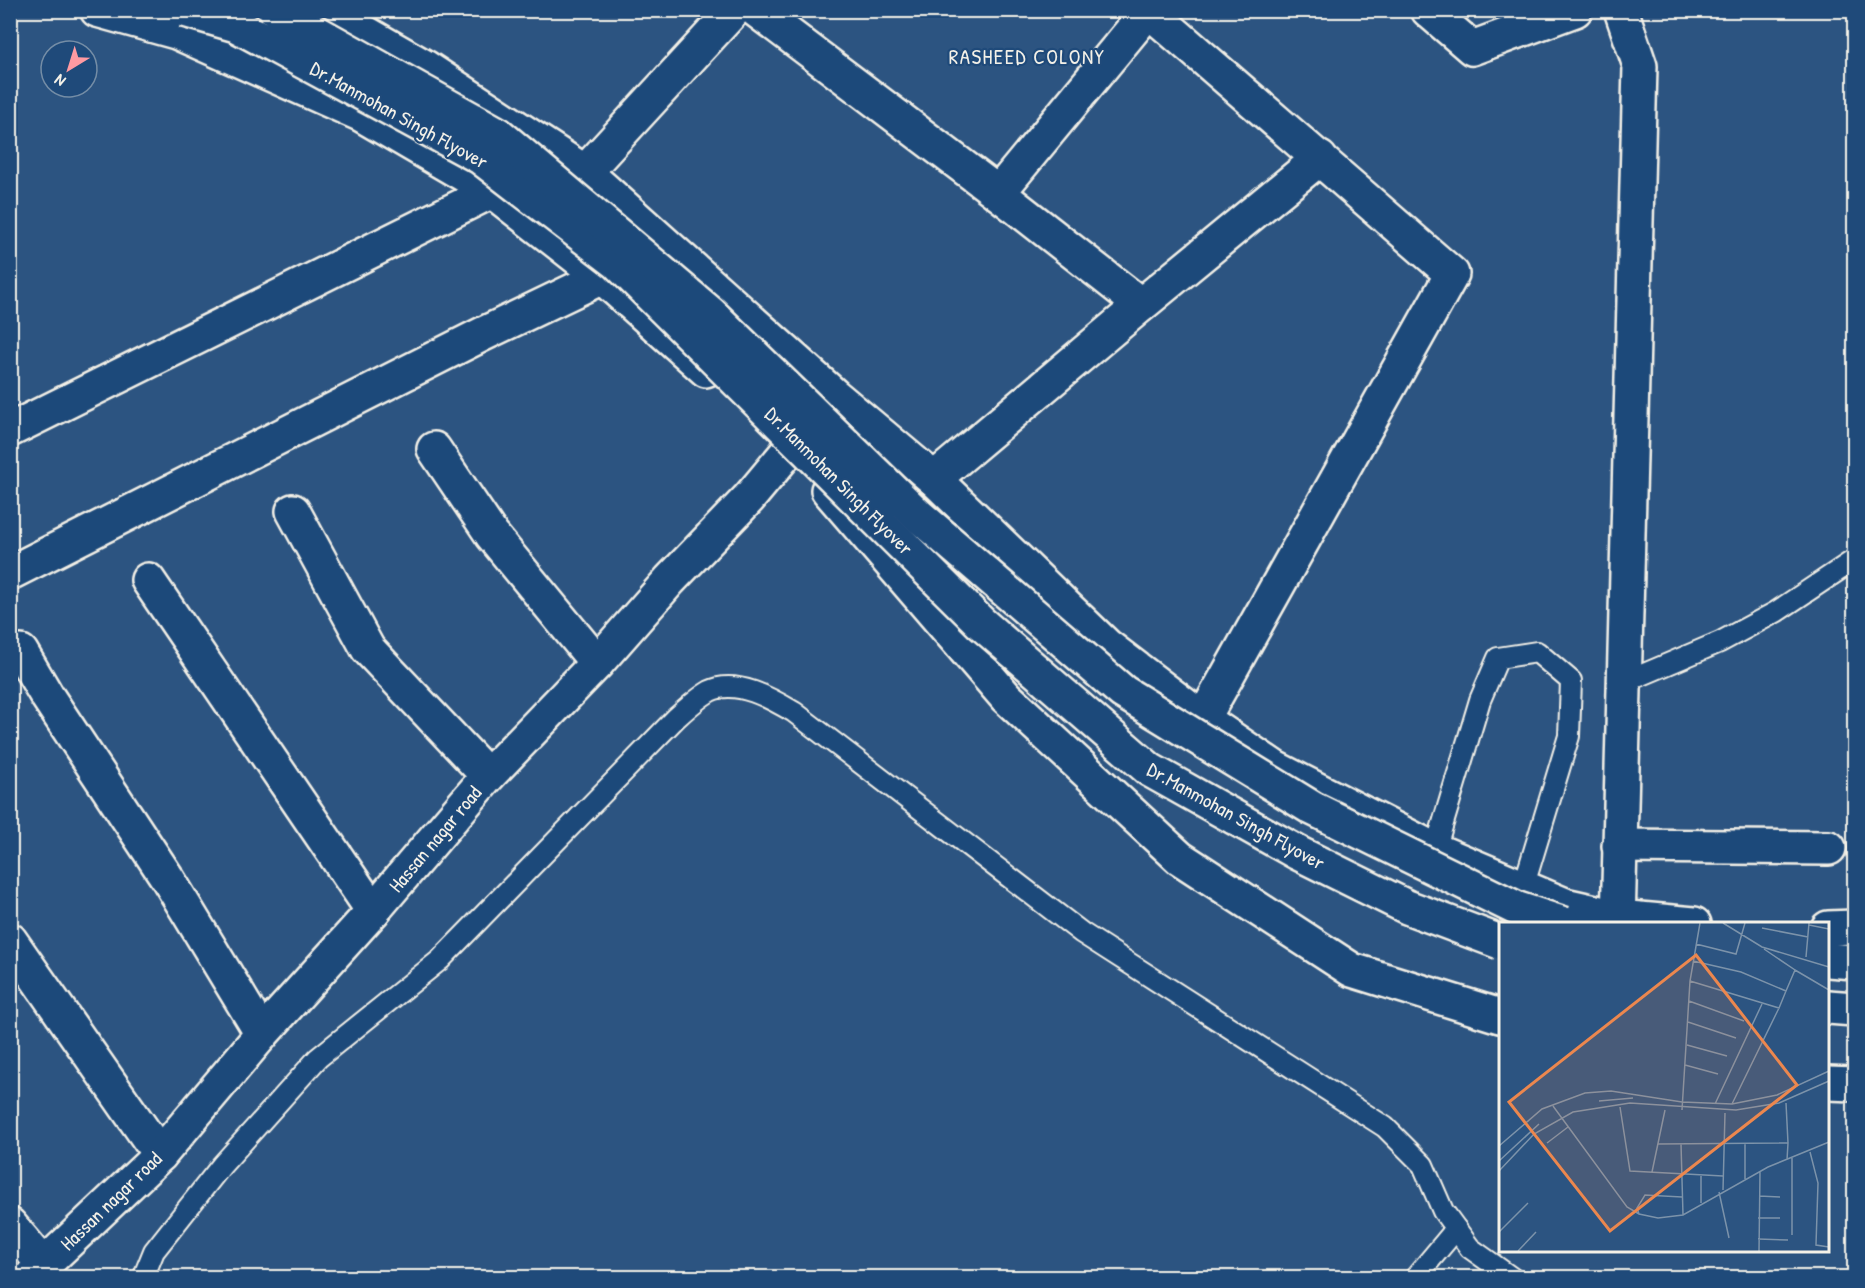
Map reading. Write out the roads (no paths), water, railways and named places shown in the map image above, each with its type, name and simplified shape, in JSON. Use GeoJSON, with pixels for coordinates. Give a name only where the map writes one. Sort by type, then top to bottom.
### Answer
{"type":"FeatureCollection","features":[{"type":"Feature","properties":{"kind":"main road"},"geometry":{"type":"LineString","coordinates":[[96,10],[176,32],[362,115],[492,191],[602,277],[791,446],[1006,698],[1180,858],[1352,970],[1499,1016]]}},
{"type":"Feature","properties":{"kind":"main road","name":"Dr.Manmohan Singh Flyover"},"geometry":{"type":"LineString","coordinates":[[184,10],[236,25],[480,156],[608,256],[878,519],[981,623],[1150,770],[1298,854],[1407,906],[1499,942]]}},
{"type":"Feature","properties":{"kind":"main road","name":"Dr.Manmohan Singh Flyover"},"geometry":{"type":"LineString","coordinates":[[276,10],[498,134],[710,313],[919,516],[1123,692],[1312,808],[1518,909],[1558,922]]}},
{"type":"Feature","properties":{"kind":"main road"},"geometry":{"type":"LineString","coordinates":[[326,10],[425,67],[585,172],[835,396],[934,479],[1106,645],[1203,718],[1275,768],[1435,850],[1565,905],[1618,920],[1656,922]]}},
{"type":"Feature","properties":{"kind":"main road"},"geometry":{"type":"LineString","coordinates":[[585,172],[734,10]]}},
{"type":"Feature","properties":{"kind":"main road"},"geometry":{"type":"LineString","coordinates":[[756,10],[1141,304]]}},
{"type":"Feature","properties":{"kind":"main road"},"geometry":{"type":"LineString","coordinates":[[1428,10],[1472,48],[1575,10]]}},
{"type":"Feature","properties":{"kind":"main road"},"geometry":{"type":"LineString","coordinates":[[1618,920],[1640,66],[1621,10]]}},
{"type":"Feature","properties":{"kind":"main road"},"geometry":{"type":"LineString","coordinates":[[998,193],[1149,11],[1452,274],[1203,718]]}},
{"type":"Feature","properties":{"kind":"main road"},"geometry":{"type":"LineString","coordinates":[[934,479],[1141,304],[1320,158]]}},
{"type":"Feature","properties":{"kind":"main road"},"geometry":{"type":"LineString","coordinates":[[10,429],[492,191]]}},
{"type":"Feature","properties":{"kind":"main road"},"geometry":{"type":"LineString","coordinates":[[10,573],[483,334],[602,277]]}},
{"type":"Feature","properties":{"kind":"main road","name":"Hassan nagar road"},"geometry":{"type":"LineString","coordinates":[[37,1271],[160,1155],[262,1034],[373,911],[488,776],[597,663],[670,580],[749,498],[835,396]]}},
{"type":"Feature","properties":{"kind":"main road"},"geometry":{"type":"LineString","coordinates":[[434,449],[492,535],[597,663]]}},
{"type":"Feature","properties":{"kind":"main road"},"geometry":{"type":"LineString","coordinates":[[293,511],[368,649],[488,776]]}},
{"type":"Feature","properties":{"kind":"main road"},"geometry":{"type":"LineString","coordinates":[[148,580],[373,911]]}},
{"type":"Feature","properties":{"kind":"main road"},"geometry":{"type":"LineString","coordinates":[[21,652],[47,696],[168,879],[262,1034]]}},
{"type":"Feature","properties":{"kind":"main road"},"geometry":{"type":"LineString","coordinates":[[1619,846],[1829,848]]}},
{"type":"Feature","properties":{"kind":"main road"},"geometry":{"type":"LineString","coordinates":[[1829,928],[1854,927]]}},
{"type":"Feature","properties":{"kind":"main road"},"geometry":{"type":"LineString","coordinates":[[10,940],[160,1155]]}},
{"type":"Feature","properties":{"kind":"main road"},"geometry":{"type":"LineString","coordinates":[[1829,960],[1854,962]]}},
{"type":"Feature","properties":{"kind":"main road"},"geometry":{"type":"LineString","coordinates":[[1829,1007],[1854,1009]]}},
{"type":"Feature","properties":{"kind":"main road"},"geometry":{"type":"LineString","coordinates":[[1829,1083],[1854,1084]]}},
{"type":"Feature","properties":{"kind":"main road"},"geometry":{"type":"LineString","coordinates":[[10,1225],[37,1271]]}},
{"type":"Feature","properties":{"kind":"lane"},"geometry":{"type":"LineString","coordinates":[[1623,683],[1720,642],[1776,612],[1854,560]]}},
{"type":"Feature","properties":{"kind":"lane"},"geometry":{"type":"LineString","coordinates":[[1435,850],[1480,700],[1498,658],[1537,652],[1571,681],[1569,736],[1523,888]]}},
{"type":"Feature","properties":{"kind":"lane"},"geometry":{"type":"LineString","coordinates":[[143,1278],[154,1251],[215,1173],[318,1058],[440,960],[676,718],[711,690],[736,687],[762,694],[794,712],[1082,933],[1385,1127],[1423,1165],[1443,1211],[1470,1248],[1512,1278]]}},
{"type":"Feature","properties":{"kind":"lane"},"geometry":{"type":"LineString","coordinates":[[1415,1278],[1456,1229]]}},
{"type":"Feature","properties":{"kind":"district","name":"RASHEED COLONY"},"geometry":{"type":"Point","coordinates":[1027,57]}}]}
